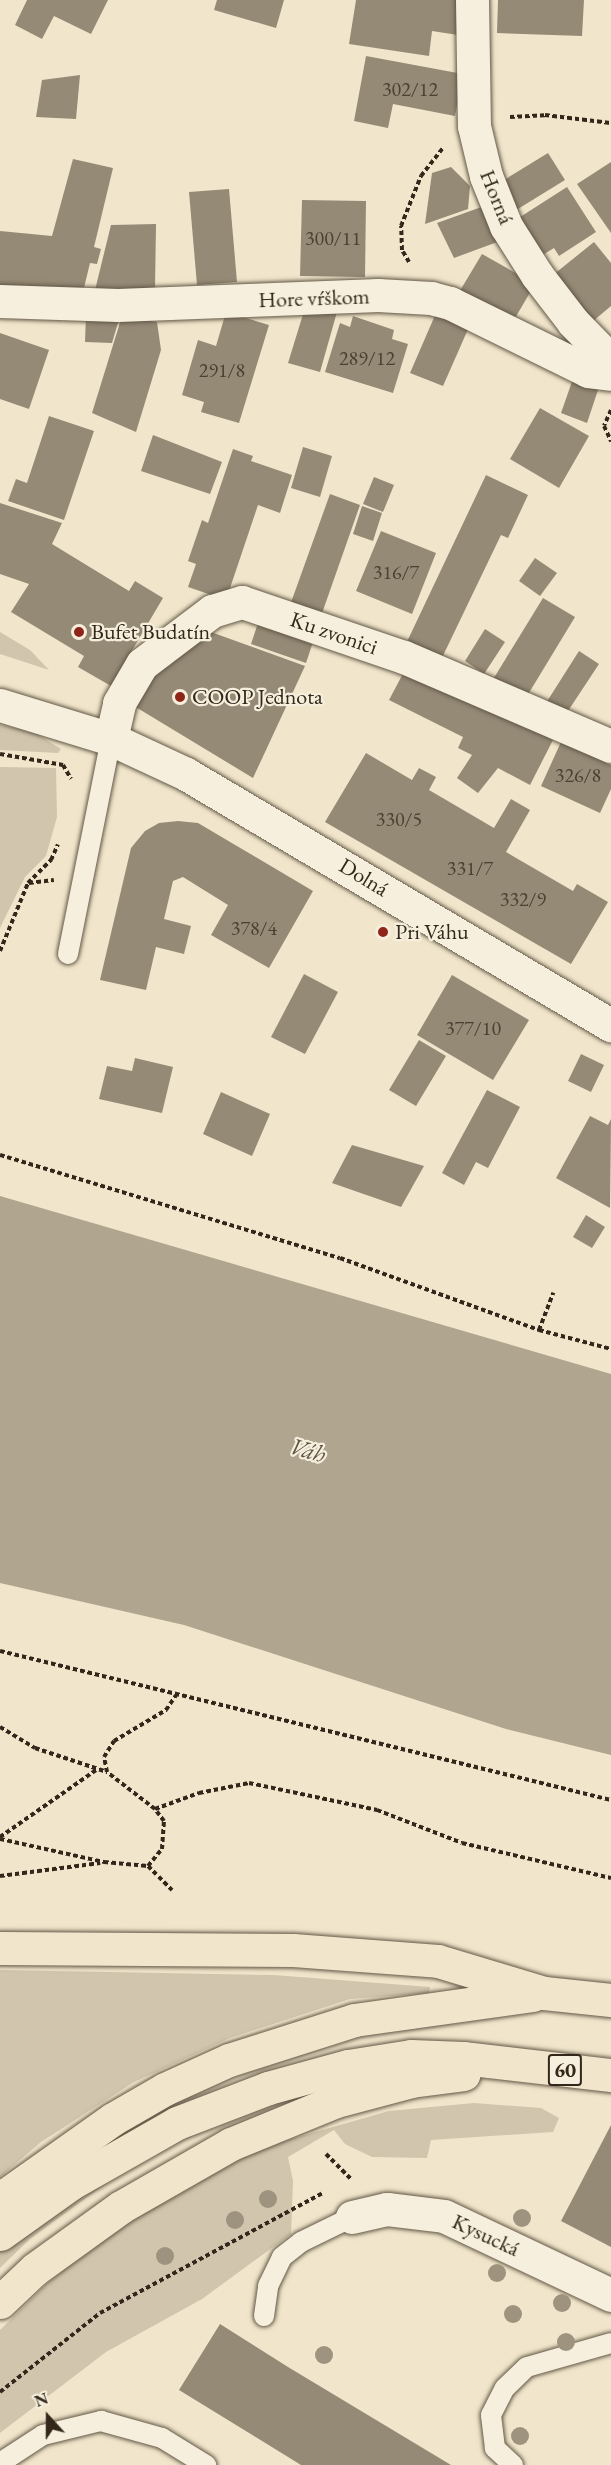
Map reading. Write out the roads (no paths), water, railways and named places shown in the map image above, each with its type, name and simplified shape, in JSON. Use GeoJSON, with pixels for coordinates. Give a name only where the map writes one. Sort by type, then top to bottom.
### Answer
{"type":"FeatureCollection","features":[{"type":"Feature","properties":{"kind":"main road"},"geometry":{"type":"LineString","coordinates":[[0,1948],[293,1950],[438,1961],[544,1993],[611,2000]]}},
{"type":"Feature","properties":{"kind":"main road"},"geometry":{"type":"LineString","coordinates":[[0,2199],[113,2119],[165,2089],[229,2060],[354,2020],[544,1993]]}},
{"type":"Feature","properties":{"kind":"main road"},"geometry":{"type":"LineString","coordinates":[[0,2234],[70,2184],[152,2136],[208,2108],[268,2088],[348,2066],[411,2056],[519,2065]]}},
{"type":"Feature","properties":{"kind":"main road"},"geometry":{"type":"LineString","coordinates":[[0,2302],[35,2269],[121,2207],[231,2144],[297,2115],[373,2090],[519,2065]]}},
{"type":"Feature","properties":{"kind":"main road","name":"60"},"geometry":{"type":"LineString","coordinates":[[519,2065],[611,2075]]}},
{"type":"Feature","properties":{"kind":"street","name":"Horná"},"geometry":{"type":"LineString","coordinates":[[472,0],[474,126],[486,176],[506,226],[544,285],[611,361]]}},
{"type":"Feature","properties":{"kind":"street","name":"Hore vŕškom"},"geometry":{"type":"LineString","coordinates":[[0,302],[118,305],[378,295],[431,298],[450,303],[588,371],[611,374]]}},
{"type":"Feature","properties":{"kind":"street","name":"Ku zvonici"},"geometry":{"type":"LineString","coordinates":[[111,739],[119,703],[142,664],[212,611],[242,602],[404,657],[611,746]]}},
{"type":"Feature","properties":{"kind":"street","name":"Dolná"},"geometry":{"type":"LineString","coordinates":[[0,705],[111,739],[155,758],[252,810],[611,1024]]}},
{"type":"Feature","properties":{"kind":"street","name":"Kysucká"},"geometry":{"type":"LineString","coordinates":[[352,2217],[387,2210],[444,2216],[611,2295]]}},
{"type":"Feature","properties":{"kind":"lane"},"geometry":{"type":"LineString","coordinates":[[68,954],[111,739]]}},
{"type":"Feature","properties":{"kind":"lane"},"geometry":{"type":"LineString","coordinates":[[264,2316],[268,2286],[282,2257],[301,2242],[352,2217]]}},
{"type":"Feature","properties":{"kind":"lane"},"geometry":{"type":"LineString","coordinates":[[513,2465],[495,2448],[491,2415],[505,2388],[527,2367],[611,2343]]}},
{"type":"Feature","properties":{"kind":"lane"},"geometry":{"type":"LineString","coordinates":[[0,2463],[43,2435],[101,2421],[162,2438],[206,2465]]}},
{"type":"Feature","properties":{"kind":"water","name":"Váh"},"geometry":{"type":"Polygon","coordinates":[[[0,1196],[611,1374],[611,1755],[506,1729],[184,1625],[0,1583],[0,1196]]]}},
{"type":"Feature","properties":{"kind":"place","name":"Bufet Budatín"},"geometry":{"type":"Point","coordinates":[79,632]}},
{"type":"Feature","properties":{"kind":"place","name":"COOP Jednota"},"geometry":{"type":"Point","coordinates":[180,697]}},
{"type":"Feature","properties":{"kind":"place","name":"Pri Váhu"},"geometry":{"type":"Point","coordinates":[383,932]}}]}
